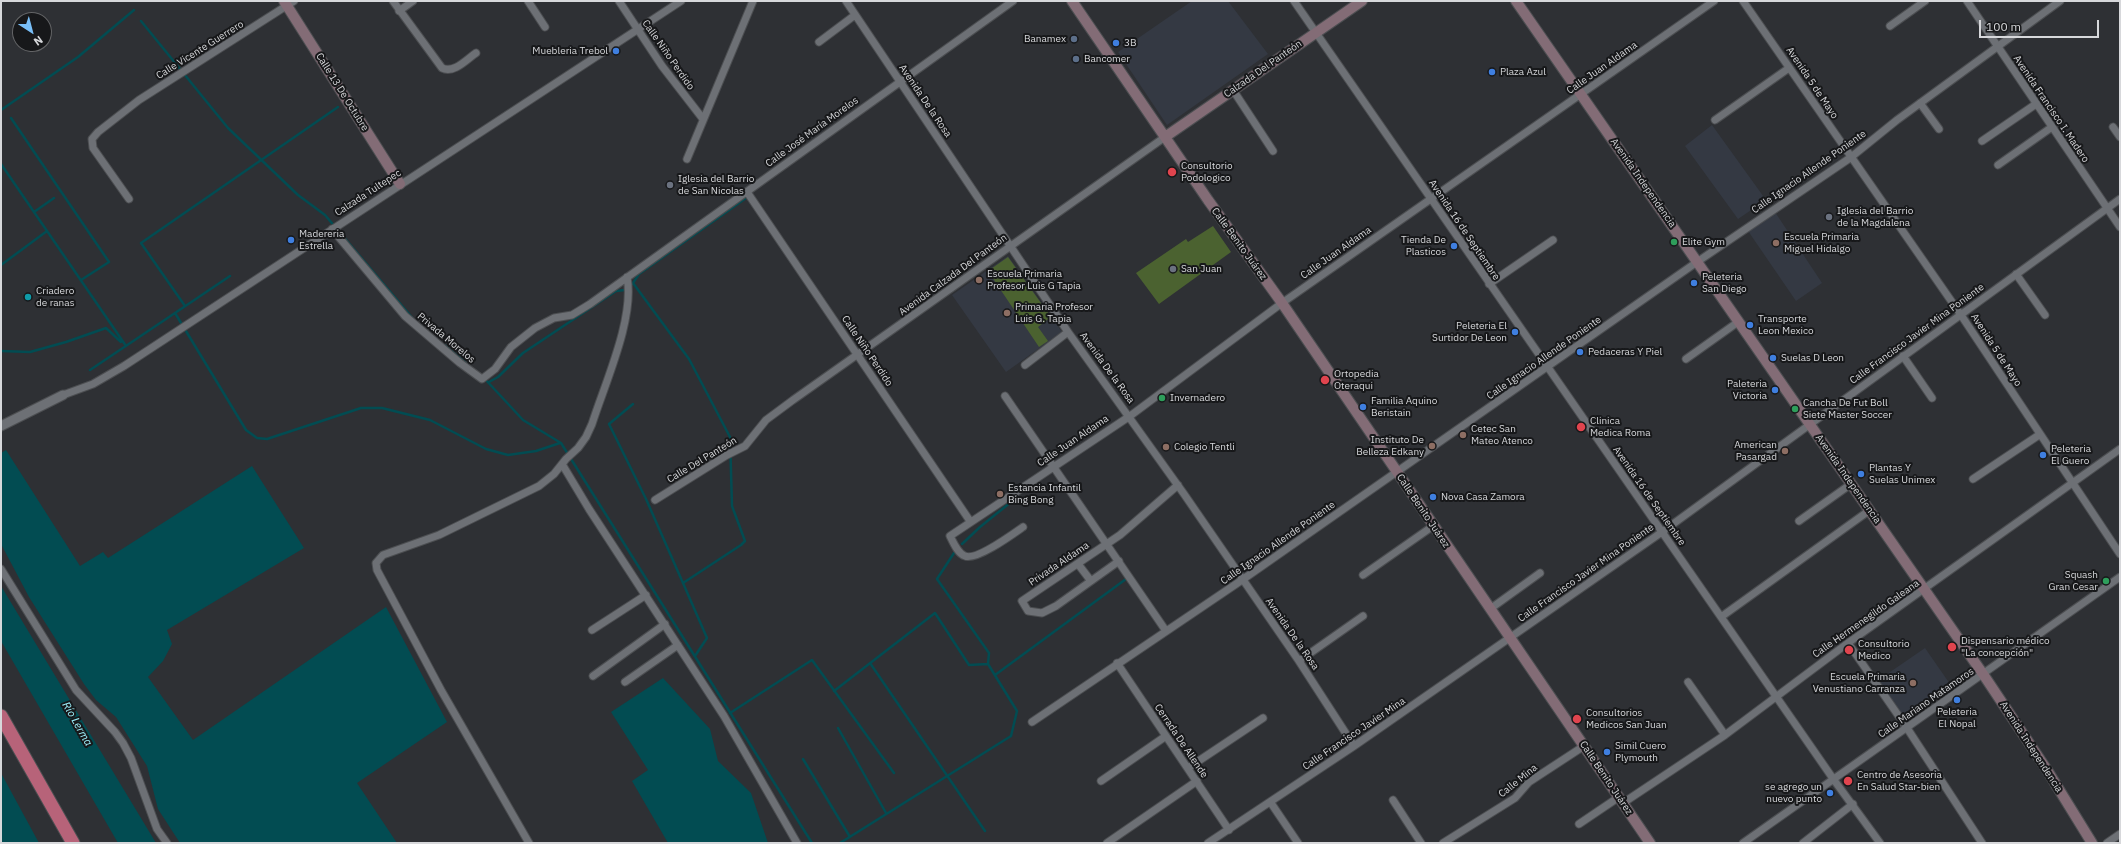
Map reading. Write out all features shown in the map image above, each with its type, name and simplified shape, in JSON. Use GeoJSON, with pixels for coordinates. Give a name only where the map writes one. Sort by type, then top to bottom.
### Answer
{"type":"FeatureCollection","features":[{"type":"Feature","properties":{"kind":"highway"},"geometry":{"type":"LineString","coordinates":[[1,716],[41,790],[73,843]]}},
{"type":"Feature","properties":{"kind":"highway"},"geometry":{"type":"LineString","coordinates":[[1,733],[63,843]]}},
{"type":"Feature","properties":{"kind":"main road","name":"Calle Benito Juárez"},"geometry":{"type":"LineString","coordinates":[[1072,1],[1165,137],[1282,303],[1650,843]]}},
{"type":"Feature","properties":{"kind":"main road","name":"Calzada Del Panteón"},"geometry":{"type":"LineString","coordinates":[[1165,137],[1362,1]]}},
{"type":"Feature","properties":{"kind":"main road","name":"Avenida Independencia"},"geometry":{"type":"LineString","coordinates":[[1516,1],[1983,674],[2047,770],[2092,843]]}},
{"type":"Feature","properties":{"kind":"main road","name":"Calle 13 De Octubre"},"geometry":{"type":"LineString","coordinates":[[289,2],[400,184]]}},
{"type":"Feature","properties":{"kind":"street"},"geometry":{"type":"LineString","coordinates":[[393,1],[442,68],[446,70],[454,68],[476,53]]}},
{"type":"Feature","properties":{"kind":"street"},"geometry":{"type":"LineString","coordinates":[[399,11],[413,1]]}},
{"type":"Feature","properties":{"kind":"street"},"geometry":{"type":"LineString","coordinates":[[528,1],[545,27]]}},
{"type":"Feature","properties":{"kind":"street","name":"Calle Niño Perdido"},"geometry":{"type":"LineString","coordinates":[[619,1],[662,66],[703,119]]}},
{"type":"Feature","properties":{"kind":"street","name":"Calzada Tultepec"},"geometry":{"type":"LineString","coordinates":[[63,395],[106,377],[681,1]]}},
{"type":"Feature","properties":{"kind":"street"},"geometry":{"type":"LineString","coordinates":[[687,159],[753,1]]}},
{"type":"Feature","properties":{"kind":"street","name":"Calle José María Morelos"},"geometry":{"type":"LineString","coordinates":[[564,318],[578,312],[627,278],[899,81],[1013,1]]}},
{"type":"Feature","properties":{"kind":"street","name":"Avenida 16 de Septiembre"},"geometry":{"type":"LineString","coordinates":[[1294,1],[1317,32],[1547,368],[1834,780],[1880,843]]}},
{"type":"Feature","properties":{"kind":"street","name":"Calle Juan Aldama"},"geometry":{"type":"LineString","coordinates":[[1023,527],[981,553],[965,557],[950,536],[970,521],[1130,416],[1282,303],[1714,1]]}},
{"type":"Feature","properties":{"kind":"street","name":"Avenida 5 de Mayo"},"geometry":{"type":"LineString","coordinates":[[1744,1],[1850,158],[1961,315],[2039,435],[2120,554]]}},
{"type":"Feature","properties":{"kind":"street"},"geometry":{"type":"LineString","coordinates":[[1890,26],[1925,1]]}},
{"type":"Feature","properties":{"kind":"street","name":"Avenida Francisco I. Madero"},"geometry":{"type":"LineString","coordinates":[[1967,1],[2120,227]]}},
{"type":"Feature","properties":{"kind":"street","name":"Calle Ignacio Allende Poniente"},"geometry":{"type":"LineString","coordinates":[[1032,722],[1117,663],[1242,580],[1697,262],[1850,158],[1920,103],[2060,1]]}},
{"type":"Feature","properties":{"kind":"street","name":"Calle Vicente Guerrero"},"geometry":{"type":"LineString","coordinates":[[129,199],[98,158],[91,144],[98,132],[116,116],[289,2]]}},
{"type":"Feature","properties":{"kind":"street","name":"Avenida De la Rosa"},"geometry":{"type":"LineString","coordinates":[[848,2],[855,15],[1068,332],[1130,416],[1178,485],[1299,661],[1354,746]]}},
{"type":"Feature","properties":{"kind":"street"},"geometry":{"type":"LineString","coordinates":[[819,42],[855,15]]}},
{"type":"Feature","properties":{"kind":"street"},"geometry":{"type":"LineString","coordinates":[[1715,120],[1789,68]]}},
{"type":"Feature","properties":{"kind":"street"},"geometry":{"type":"LineString","coordinates":[[1234,90],[1273,151]]}},
{"type":"Feature","properties":{"kind":"street"},"geometry":{"type":"LineString","coordinates":[[1920,103],[1939,129]]}},
{"type":"Feature","properties":{"kind":"street"},"geometry":{"type":"LineString","coordinates":[[1982,142],[2036,104]]}},
{"type":"Feature","properties":{"kind":"street"},"geometry":{"type":"LineString","coordinates":[[1998,165],[2052,127]]}},
{"type":"Feature","properties":{"kind":"street"},"geometry":{"type":"LineString","coordinates":[[2113,127],[2120,137]]}},
{"type":"Feature","properties":{"kind":"street","name":"Avenida Calzada Del Panteón"},"geometry":{"type":"LineString","coordinates":[[755,432],[771,416],[857,354],[1165,137]]}},
{"type":"Feature","properties":{"kind":"street","name":"Calle Niño Perdido"},"geometry":{"type":"LineString","coordinates":[[747,192],[970,521]]}},
{"type":"Feature","properties":{"kind":"street","name":"Calle Francisco Javier Mina Poniente"},"geometry":{"type":"LineString","coordinates":[[1510,638],[1662,532],[2120,199]]}},
{"type":"Feature","properties":{"kind":"street","name":"Privada Morelos"},"geometry":{"type":"LineString","coordinates":[[332,229],[405,316],[460,363],[481,378],[494,369],[511,347],[535,328],[554,318],[564,318]]}},
{"type":"Feature","properties":{"kind":"street"},"geometry":{"type":"LineString","coordinates":[[1489,284],[1553,240]]}},
{"type":"Feature","properties":{"kind":"street"},"geometry":{"type":"LineString","coordinates":[[2016,274],[2045,315]]}},
{"type":"Feature","properties":{"kind":"street"},"geometry":{"type":"LineString","coordinates":[[529,843],[410,635],[380,577],[376,563],[383,555],[439,535],[524,495],[547,480],[578,448],[586,437],[592,424],[625,321],[629,294],[627,278]]}},
{"type":"Feature","properties":{"kind":"street"},"geometry":{"type":"LineString","coordinates":[[1686,359],[1738,322]]}},
{"type":"Feature","properties":{"kind":"street"},"geometry":{"type":"LineString","coordinates":[[1025,365],[1068,332]]}},
{"type":"Feature","properties":{"kind":"street"},"geometry":{"type":"LineString","coordinates":[[1903,356],[1932,398]]}},
{"type":"Feature","properties":{"kind":"street"},"geometry":{"type":"LineString","coordinates":[[1,426],[63,395]]}},
{"type":"Feature","properties":{"kind":"street"},"geometry":{"type":"LineString","coordinates":[[1005,396],[1166,631]]}},
{"type":"Feature","properties":{"kind":"street","name":"Calle Del Panteón"},"geometry":{"type":"LineString","coordinates":[[655,500],[727,455],[739,450],[748,443],[755,432]]}},
{"type":"Feature","properties":{"kind":"street"},"geometry":{"type":"LineString","coordinates":[[1973,479],[2039,435]]}},
{"type":"Feature","properties":{"kind":"street","name":"Calle Hermenegildo Galeana"},"geometry":{"type":"LineString","coordinates":[[1579,824],[1621,800],[1725,735],[1848,643],[1925,590],[2120,450]]}},
{"type":"Feature","properties":{"kind":"street"},"geometry":{"type":"LineString","coordinates":[[564,461],[593,515],[724,716],[797,843]]}},
{"type":"Feature","properties":{"kind":"street"},"geometry":{"type":"LineString","coordinates":[[1799,521],[1851,484]]}},
{"type":"Feature","properties":{"kind":"street","name":"Privada Aldama"},"geometry":{"type":"LineString","coordinates":[[1091,581],[1056,606],[1042,613],[1028,611],[1022,601],[1078,564],[1137,522],[1178,485]]}},
{"type":"Feature","properties":{"kind":"street"},"geometry":{"type":"LineString","coordinates":[[1721,617],[1870,510]]}},
{"type":"Feature","properties":{"kind":"street"},"geometry":{"type":"LineString","coordinates":[[1363,574],[1433,526]]}},
{"type":"Feature","properties":{"kind":"street"},"geometry":{"type":"LineString","coordinates":[[1078,564],[1091,581],[1119,561]]}},
{"type":"Feature","properties":{"kind":"street"},"geometry":{"type":"LineString","coordinates":[[1,569],[76,690],[115,732],[123,743],[131,758],[158,829],[166,843]]}},
{"type":"Feature","properties":{"kind":"street"},"geometry":{"type":"LineString","coordinates":[[1490,609],[1540,574]]}},
{"type":"Feature","properties":{"kind":"street","name":"Calle Mariano Matamoros"},"geometry":{"type":"LineString","coordinates":[[1743,843],[2120,577]]}},
{"type":"Feature","properties":{"kind":"street"},"geometry":{"type":"LineString","coordinates":[[592,630],[646,595]]}},
{"type":"Feature","properties":{"kind":"street"},"geometry":{"type":"LineString","coordinates":[[1299,661],[1363,616]]}},
{"type":"Feature","properties":{"kind":"street"},"geometry":{"type":"LineString","coordinates":[[593,676],[664,624]]}},
{"type":"Feature","properties":{"kind":"street","name":"Calle Francisco Javier Mina"},"geometry":{"type":"LineString","coordinates":[[1208,843],[1354,746],[1510,638]]}},
{"type":"Feature","properties":{"kind":"street"},"geometry":{"type":"LineString","coordinates":[[1848,643],[1908,728],[1982,843]]}},
{"type":"Feature","properties":{"kind":"street"},"geometry":{"type":"LineString","coordinates":[[625,682],[678,645]]}},
{"type":"Feature","properties":{"kind":"street","name":"Cerrada De Allende"},"geometry":{"type":"LineString","coordinates":[[1117,663],[1229,830]]}},
{"type":"Feature","properties":{"kind":"street"},"geometry":{"type":"LineString","coordinates":[[1688,682],[1725,735]]}},
{"type":"Feature","properties":{"kind":"street"},"geometry":{"type":"LineString","coordinates":[[1188,768],[1263,718]]}},
{"type":"Feature","properties":{"kind":"street"},"geometry":{"type":"LineString","coordinates":[[1101,781],[1166,736]]}},
{"type":"Feature","properties":{"kind":"street","name":"Calle Mina"},"geometry":{"type":"LineString","coordinates":[[1443,843],[1515,798],[1529,782],[1584,746]]}},
{"type":"Feature","properties":{"kind":"street"},"geometry":{"type":"LineString","coordinates":[[1107,843],[1197,781]]}},
{"type":"Feature","properties":{"kind":"street"},"geometry":{"type":"LineString","coordinates":[[1393,800],[1421,843]]}},
{"type":"Feature","properties":{"kind":"street"},"geometry":{"type":"LineString","coordinates":[[1270,803],[1298,843]]}},
{"type":"Feature","properties":{"kind":"street"},"geometry":{"type":"LineString","coordinates":[[1803,843],[1853,804]]}},
{"type":"Feature","properties":{"kind":"street"},"geometry":{"type":"LineString","coordinates":[[2107,843],[2120,834]]}},
{"type":"Feature","properties":{"kind":"shaded area"},"geometry":{"type":"Polygon","coordinates":[[[1192,1],[1228,1],[1268,54],[1167,125],[1118,52],[1192,1]]]}},
{"type":"Feature","properties":{"kind":"shaded area"},"geometry":{"type":"Polygon","coordinates":[[[1712,125],[1766,200],[1738,219],[1685,146],[1712,125]]]}},
{"type":"Feature","properties":{"kind":"shaded area","name":"Escuela Primaria Miguel Hidalgo"},"geometry":{"type":"Polygon","coordinates":[[[1773,209],[1822,283],[1796,301],[1746,228],[1773,209]]]}},
{"type":"Feature","properties":{"kind":"shaded area","name":"Primaria Profesor Luis G. Tapia"},"geometry":{"type":"Polygon","coordinates":[[[1008,256],[1062,332],[1006,372],[952,295],[1008,256]]]}},
{"type":"Feature","properties":{"kind":"shaded area","name":"Escuela Primaria Venustiano Carranza"},"geometry":{"type":"Polygon","coordinates":[[[1925,648],[1950,684],[1902,719],[1877,681],[1925,648]]]}},
{"type":"Feature","properties":{"kind":"green space"},"geometry":{"type":"Polygon","coordinates":[[[1213,226],[1231,252],[1159,304],[1136,273],[1186,239],[1188,242],[1213,226]]]}},
{"type":"Feature","properties":{"kind":"green space"},"geometry":{"type":"Polygon","coordinates":[[[1008,257],[1051,317],[1038,327],[1048,341],[1039,347],[988,271],[1008,257]]]}},
{"type":"Feature","properties":{"kind":"water"},"geometry":{"type":"Polygon","coordinates":[[[6,450],[80,566],[103,552],[108,558],[252,466],[304,548],[167,630],[172,644],[163,661],[148,677],[193,740],[386,607],[447,722],[357,783],[397,843],[180,843],[158,809],[147,766],[116,717],[96,700],[84,684],[29,597],[1,544],[1,453],[6,450]]]}},
{"type":"Feature","properties":{"kind":"water","name":"Río Lerma"},"geometry":{"type":"Polygon","coordinates":[[[1,586],[156,843],[118,843],[1,641],[1,586]]]}},
{"type":"Feature","properties":{"kind":"water"},"geometry":{"type":"Polygon","coordinates":[[[663,678],[710,729],[718,761],[751,793],[768,843],[668,843],[632,781],[648,770],[611,712],[663,678]]]}},
{"type":"Feature","properties":{"kind":"water"},"geometry":{"type":"Polygon","coordinates":[[[1,773],[39,843],[1,843],[1,773]]]}},
{"type":"Feature","properties":{"kind":"waterway"},"geometry":{"type":"LineString","coordinates":[[1,110],[78,57],[134,10]]}},
{"type":"Feature","properties":{"kind":"waterway"},"geometry":{"type":"LineString","coordinates":[[141,21],[228,128],[298,195],[325,215],[414,320]]}},
{"type":"Feature","properties":{"kind":"waterway"},"geometry":{"type":"LineString","coordinates":[[185,306],[141,243],[338,107]]}},
{"type":"Feature","properties":{"kind":"waterway"},"geometry":{"type":"LineString","coordinates":[[11,118],[109,262],[81,280]]}},
{"type":"Feature","properties":{"kind":"waterway"},"geometry":{"type":"LineString","coordinates":[[1,164],[126,346]]}},
{"type":"Feature","properties":{"kind":"waterway"},"geometry":{"type":"LineString","coordinates":[[34,212],[54,198]]}},
{"type":"Feature","properties":{"kind":"waterway"},"geometry":{"type":"LineString","coordinates":[[695,656],[707,638],[683,583],[745,541],[732,506],[730,437],[689,359],[633,283],[639,274],[746,198]]}},
{"type":"Feature","properties":{"kind":"waterway"},"geometry":{"type":"LineString","coordinates":[[1,265],[47,231]]}},
{"type":"Feature","properties":{"kind":"waterway"},"geometry":{"type":"LineString","coordinates":[[175,313],[230,276]]}},
{"type":"Feature","properties":{"kind":"waterway"},"geometry":{"type":"LineString","coordinates":[[489,382],[498,377],[523,353],[616,291],[625,290],[633,283]]}},
{"type":"Feature","properties":{"kind":"waterway"},"geometry":{"type":"LineString","coordinates":[[90,370],[175,313],[246,430],[257,438],[267,439],[361,408],[382,408],[430,420],[486,449],[508,455],[536,451],[560,443]]}},
{"type":"Feature","properties":{"kind":"waterway"},"geometry":{"type":"LineString","coordinates":[[1,351],[30,352],[66,342],[106,328],[121,342]]}},
{"type":"Feature","properties":{"kind":"waterway"},"geometry":{"type":"LineString","coordinates":[[444,345],[468,365]]}},
{"type":"Feature","properties":{"kind":"waterway"},"geometry":{"type":"LineString","coordinates":[[484,378],[523,420],[561,443],[812,843]]}},
{"type":"Feature","properties":{"kind":"waterway"},"geometry":{"type":"LineString","coordinates":[[633,404],[609,424],[646,499],[683,583]]}},
{"type":"Feature","properties":{"kind":"waterway"},"geometry":{"type":"LineString","coordinates":[[962,544],[1011,502]]}},
{"type":"Feature","properties":{"kind":"waterway"},"geometry":{"type":"LineString","coordinates":[[840,843],[1011,736],[1017,711],[988,664],[989,653],[937,579],[954,553]]}},
{"type":"Feature","properties":{"kind":"waterway"},"geometry":{"type":"LineString","coordinates":[[995,675],[1126,579]]}},
{"type":"Feature","properties":{"kind":"waterway"},"geometry":{"type":"LineString","coordinates":[[834,691],[935,613],[969,665],[988,664]]}},
{"type":"Feature","properties":{"kind":"waterway"},"geometry":{"type":"LineString","coordinates":[[730,713],[812,660],[894,773]]}},
{"type":"Feature","properties":{"kind":"waterway"},"geometry":{"type":"LineString","coordinates":[[870,663],[985,831]]}},
{"type":"Feature","properties":{"kind":"waterway"},"geometry":{"type":"LineString","coordinates":[[838,728],[886,813]]}},
{"type":"Feature","properties":{"kind":"waterway"},"geometry":{"type":"LineString","coordinates":[[803,759],[850,837]]}},
{"type":"Feature","properties":{"kind":"place","name":"Banamex"},"geometry":{"type":"Point","coordinates":[1074,39]}},
{"type":"Feature","properties":{"kind":"place","name":"3B"},"geometry":{"type":"Point","coordinates":[1116,43]}},
{"type":"Feature","properties":{"kind":"place","name":"Muebleria Trebol"},"geometry":{"type":"Point","coordinates":[616,51]}},
{"type":"Feature","properties":{"kind":"place","name":"Bancomer"},"geometry":{"type":"Point","coordinates":[1076,59]}},
{"type":"Feature","properties":{"kind":"place","name":"Plaza Azul"},"geometry":{"type":"Point","coordinates":[1492,72]}},
{"type":"Feature","properties":{"kind":"place","name":"Consultorio Podologico"},"geometry":{"type":"Point","coordinates":[1172,172]}},
{"type":"Feature","properties":{"kind":"place","name":"Iglesia del Barrio de San Nicolas"},"geometry":{"type":"Point","coordinates":[670,185]}},
{"type":"Feature","properties":{"kind":"place","name":"Iglesia del Barrio de la Magdalena"},"geometry":{"type":"Point","coordinates":[1829,217]}},
{"type":"Feature","properties":{"kind":"place","name":"Madereria Estrella"},"geometry":{"type":"Point","coordinates":[291,240]}},
{"type":"Feature","properties":{"kind":"place","name":"Elite Gym"},"geometry":{"type":"Point","coordinates":[1674,242]}},
{"type":"Feature","properties":{"kind":"place","name":"Escuela Primaria Miguel Hidalgo"},"geometry":{"type":"Point","coordinates":[1776,243]}},
{"type":"Feature","properties":{"kind":"place","name":"Tienda De Plasticos"},"geometry":{"type":"Point","coordinates":[1454,246]}},
{"type":"Feature","properties":{"kind":"place","name":"San Juan"},"geometry":{"type":"Point","coordinates":[1173,269]}},
{"type":"Feature","properties":{"kind":"place","name":"Escuela Primaria Profesor Luis G Tapia"},"geometry":{"type":"Point","coordinates":[979,280]}},
{"type":"Feature","properties":{"kind":"place","name":"Peleteria San Diego"},"geometry":{"type":"Point","coordinates":[1694,283]}},
{"type":"Feature","properties":{"kind":"place","name":"Criadero de ranas"},"geometry":{"type":"Point","coordinates":[28,297]}},
{"type":"Feature","properties":{"kind":"place","name":"Primaria Profesor Luis G. Tapia"},"geometry":{"type":"Point","coordinates":[1007,313]}},
{"type":"Feature","properties":{"kind":"place","name":"Transporte Leon Mexico"},"geometry":{"type":"Point","coordinates":[1750,325]}},
{"type":"Feature","properties":{"kind":"place","name":"Peleteria El Surtidor De Leon"},"geometry":{"type":"Point","coordinates":[1515,332]}},
{"type":"Feature","properties":{"kind":"place","name":"Pedaceras Y Piel"},"geometry":{"type":"Point","coordinates":[1580,352]}},
{"type":"Feature","properties":{"kind":"place","name":"Suelas D Leon"},"geometry":{"type":"Point","coordinates":[1773,358]}},
{"type":"Feature","properties":{"kind":"place","name":"Ortopedia Oteraqui"},"geometry":{"type":"Point","coordinates":[1325,380]}},
{"type":"Feature","properties":{"kind":"place","name":"Paleteria Victoria"},"geometry":{"type":"Point","coordinates":[1775,390]}},
{"type":"Feature","properties":{"kind":"place","name":"Invernadero"},"geometry":{"type":"Point","coordinates":[1162,398]}},
{"type":"Feature","properties":{"kind":"place","name":"Familia Aquino Beristain"},"geometry":{"type":"Point","coordinates":[1363,407]}},
{"type":"Feature","properties":{"kind":"place","name":"Cancha De Fut Boll Siete Master Soccer"},"geometry":{"type":"Point","coordinates":[1795,409]}},
{"type":"Feature","properties":{"kind":"place","name":"Clinica Medica Roma"},"geometry":{"type":"Point","coordinates":[1581,427]}},
{"type":"Feature","properties":{"kind":"place","name":"Cetec San Mateo Atenco"},"geometry":{"type":"Point","coordinates":[1463,435]}},
{"type":"Feature","properties":{"kind":"place","name":"Instituto De Belleza Edkany"},"geometry":{"type":"Point","coordinates":[1432,446]}},
{"type":"Feature","properties":{"kind":"place","name":"Colegio Tentli"},"geometry":{"type":"Point","coordinates":[1166,447]}},
{"type":"Feature","properties":{"kind":"place","name":"American Pasargad"},"geometry":{"type":"Point","coordinates":[1785,451]}},
{"type":"Feature","properties":{"kind":"place","name":"Peleteria El Guero"},"geometry":{"type":"Point","coordinates":[2043,455]}},
{"type":"Feature","properties":{"kind":"place","name":"Plantas Y Suelas Unimex"},"geometry":{"type":"Point","coordinates":[1861,474]}},
{"type":"Feature","properties":{"kind":"place","name":"Estancia Infantil Bing Bong"},"geometry":{"type":"Point","coordinates":[1000,494]}},
{"type":"Feature","properties":{"kind":"place","name":"Nova Casa Zamora"},"geometry":{"type":"Point","coordinates":[1433,497]}},
{"type":"Feature","properties":{"kind":"place","name":"Squash Gran Cesar"},"geometry":{"type":"Point","coordinates":[2106,581]}},
{"type":"Feature","properties":{"kind":"place","name":"Dispensario médico \"La concepción\""},"geometry":{"type":"Point","coordinates":[1952,647]}},
{"type":"Feature","properties":{"kind":"place","name":"Consultorio Medico"},"geometry":{"type":"Point","coordinates":[1849,650]}},
{"type":"Feature","properties":{"kind":"place","name":"Escuela Primaria Venustiano Carranza"},"geometry":{"type":"Point","coordinates":[1913,683]}},
{"type":"Feature","properties":{"kind":"place","name":"Peleteria El Nopal"},"geometry":{"type":"Point","coordinates":[1957,700]}},
{"type":"Feature","properties":{"kind":"place","name":"Consultorios Medicos San Juan"},"geometry":{"type":"Point","coordinates":[1577,719]}},
{"type":"Feature","properties":{"kind":"place","name":"Simil Cuero Plymouth"},"geometry":{"type":"Point","coordinates":[1607,752]}},
{"type":"Feature","properties":{"kind":"place","name":"Centro de Asesoria En Salud Star-bien"},"geometry":{"type":"Point","coordinates":[1848,781]}},
{"type":"Feature","properties":{"kind":"place","name":"se agrego un nuevo punto"},"geometry":{"type":"Point","coordinates":[1830,793]}}]}
